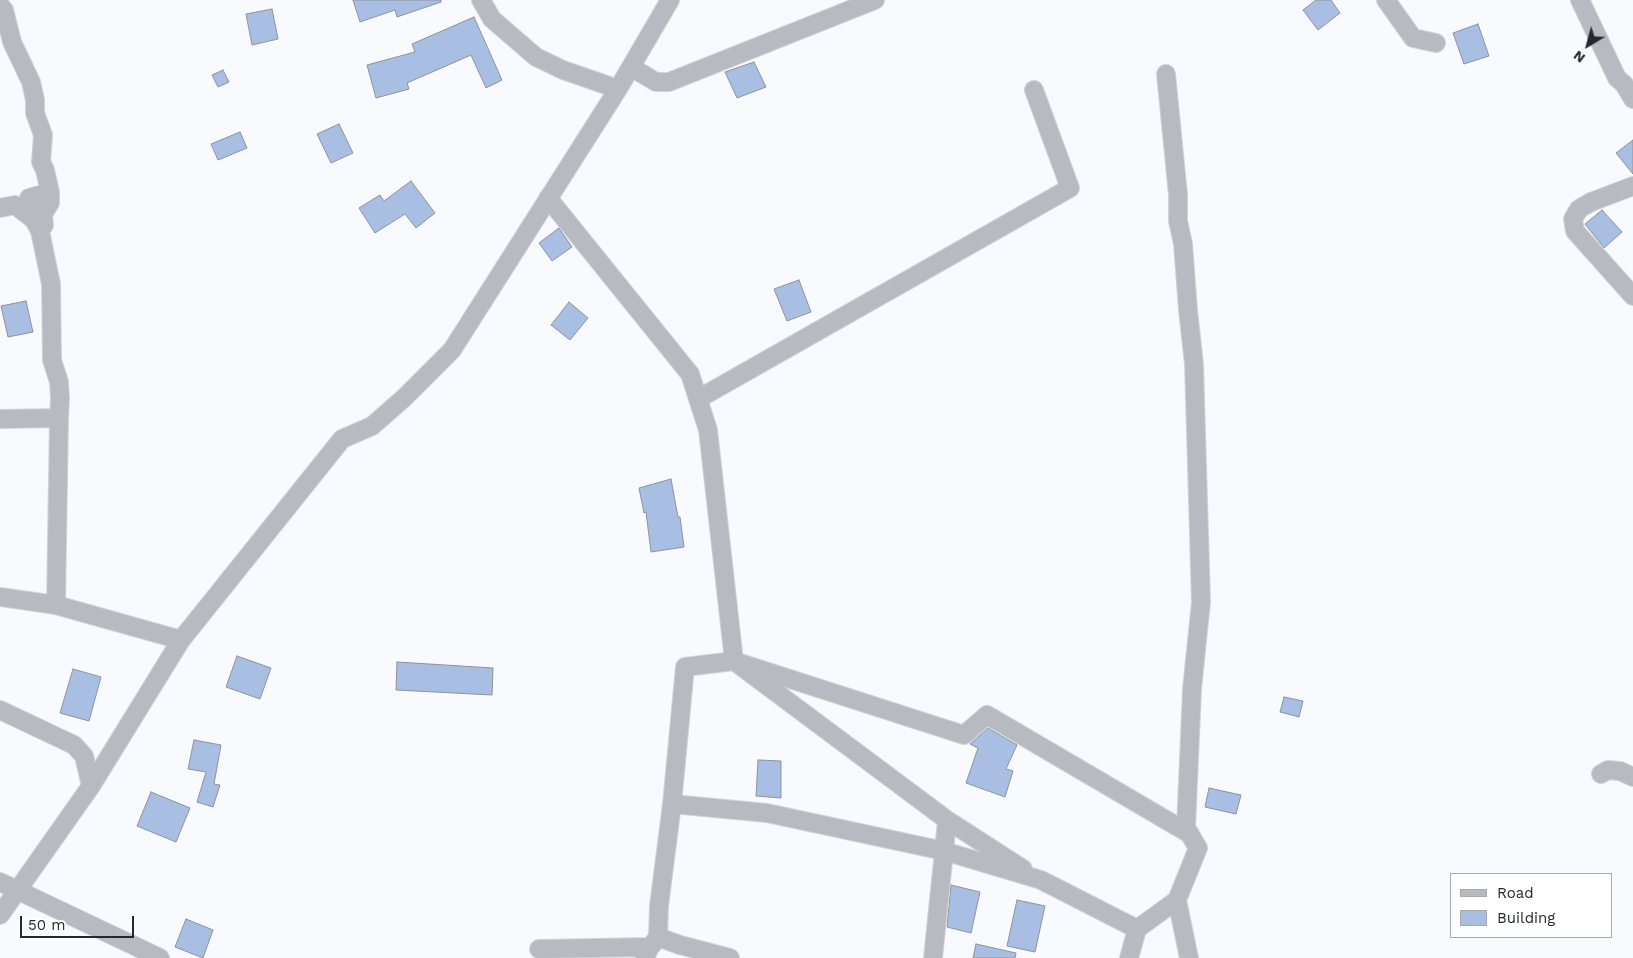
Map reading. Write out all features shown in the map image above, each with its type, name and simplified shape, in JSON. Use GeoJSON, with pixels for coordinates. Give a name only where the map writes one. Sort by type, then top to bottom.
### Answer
{"type":"FeatureCollection","features":[{"type":"Feature","properties":{"kind":"street"},"geometry":{"type":"LineString","coordinates":[[481,0],[492,19],[536,57],[563,70],[618,88]]}},
{"type":"Feature","properties":{"kind":"street"},"geometry":{"type":"LineString","coordinates":[[0,915],[91,786],[181,640],[342,439],[372,426],[404,398],[452,350],[618,88],[670,0]]}},
{"type":"Feature","properties":{"kind":"street"},"geometry":{"type":"LineString","coordinates":[[631,67],[656,82],[669,82],[875,0]]}},
{"type":"Feature","properties":{"kind":"street"},"geometry":{"type":"LineString","coordinates":[[1386,0],[1414,38],[1436,43]]}},
{"type":"Feature","properties":{"kind":"street"},"geometry":{"type":"LineString","coordinates":[[1580,0],[1617,78],[1624,84],[1633,99]]}},
{"type":"Feature","properties":{"kind":"street"},"geometry":{"type":"LineString","coordinates":[[0,5],[4,10],[12,42],[31,82],[35,100],[35,113],[43,135],[41,162],[45,170],[50,192],[50,203],[43,214],[44,225],[40,231]]}},
{"type":"Feature","properties":{"kind":"street"},"geometry":{"type":"LineString","coordinates":[[1166,74],[1178,195],[1178,221],[1183,244],[1194,364],[1201,602],[1192,689],[1186,828],[1198,848],[1178,900],[1188,958]]}},
{"type":"Feature","properties":{"kind":"street"},"geometry":{"type":"LineString","coordinates":[[698,399],[1070,188],[1034,90]]}},
{"type":"Feature","properties":{"kind":"street"},"geometry":{"type":"LineString","coordinates":[[1633,186],[1591,202],[1579,209],[1573,219],[1575,231],[1633,296]]}},
{"type":"Feature","properties":{"kind":"street"},"geometry":{"type":"LineString","coordinates":[[29,216],[29,198],[50,192]]}},
{"type":"Feature","properties":{"kind":"street"},"geometry":{"type":"LineString","coordinates":[[548,198],[690,374],[708,430],[734,661],[947,820],[1041,880],[1137,929]]}},
{"type":"Feature","properties":{"kind":"street"},"geometry":{"type":"LineString","coordinates":[[0,208],[15,204],[38,226],[51,284],[52,360],[59,382],[60,399],[56,605]]}},
{"type":"Feature","properties":{"kind":"street"},"geometry":{"type":"LineString","coordinates":[[0,419],[59,418]]}},
{"type":"Feature","properties":{"kind":"street"},"geometry":{"type":"LineString","coordinates":[[0,596],[56,605],[181,640]]}},
{"type":"Feature","properties":{"kind":"street"},"geometry":{"type":"LineString","coordinates":[[651,948],[659,906],[672,804],[685,667],[734,661],[964,735],[987,715],[1190,834]]}},
{"type":"Feature","properties":{"kind":"street"},"geometry":{"type":"LineString","coordinates":[[0,710],[74,744],[84,756],[91,786]]}},
{"type":"Feature","properties":{"kind":"street"},"geometry":{"type":"LineString","coordinates":[[1600,774],[1608,770],[1620,771],[1633,777]]}},
{"type":"Feature","properties":{"kind":"street"},"geometry":{"type":"LineString","coordinates":[[672,804],[766,813],[944,851],[1041,880]]}},
{"type":"Feature","properties":{"kind":"street"},"geometry":{"type":"LineString","coordinates":[[933,958],[947,820]]}},
{"type":"Feature","properties":{"kind":"street"},"geometry":{"type":"LineString","coordinates":[[0,882],[160,958]]}},
{"type":"Feature","properties":{"kind":"street"},"geometry":{"type":"LineString","coordinates":[[1129,958],[1137,929],[1178,900]]}},
{"type":"Feature","properties":{"kind":"street"},"geometry":{"type":"LineString","coordinates":[[539,950],[651,948],[680,945],[730,958]]}},
{"type":"Feature","properties":{"kind":"building"},"geometry":{"type":"Polygon","coordinates":[[[353,0],[441,0],[441,2],[397,17],[395,10],[360,22],[353,0]]]}},
{"type":"Feature","properties":{"kind":"building"},"geometry":{"type":"Polygon","coordinates":[[[1316,0],[1331,0],[1340,13],[1318,30],[1303,10],[1316,0]]]}},
{"type":"Feature","properties":{"kind":"building"},"geometry":{"type":"Polygon","coordinates":[[[272,9],[278,39],[252,45],[246,14],[272,9]]]}},
{"type":"Feature","properties":{"kind":"building"},"geometry":{"type":"Polygon","coordinates":[[[474,17],[502,80],[486,88],[471,55],[407,83],[409,89],[376,98],[367,65],[415,52],[412,44],[474,17]]]}},
{"type":"Feature","properties":{"kind":"building"},"geometry":{"type":"Polygon","coordinates":[[[1478,24],[1489,56],[1464,64],[1453,33],[1478,24]]]}},
{"type":"Feature","properties":{"kind":"building"},"geometry":{"type":"Polygon","coordinates":[[[754,62],[766,87],[737,98],[725,72],[754,62]]]}},
{"type":"Feature","properties":{"kind":"building"},"geometry":{"type":"Polygon","coordinates":[[[223,70],[229,82],[218,87],[212,75],[223,70]]]}},
{"type":"Feature","properties":{"kind":"building"},"geometry":{"type":"Polygon","coordinates":[[[339,124],[353,153],[331,163],[317,134],[339,124]]]}},
{"type":"Feature","properties":{"kind":"building"},"geometry":{"type":"Polygon","coordinates":[[[240,132],[247,148],[218,160],[211,144],[240,132]]]}},
{"type":"Feature","properties":{"kind":"building"},"geometry":{"type":"Polygon","coordinates":[[[1633,140],[1633,174],[1616,153],[1633,140]]]}},
{"type":"Feature","properties":{"kind":"building"},"geometry":{"type":"Polygon","coordinates":[[[411,181],[435,213],[416,228],[405,214],[375,233],[359,208],[380,195],[384,201],[411,181]]]}},
{"type":"Feature","properties":{"kind":"building"},"geometry":{"type":"Polygon","coordinates":[[[1602,210],[1622,232],[1604,248],[1585,224],[1602,210]]]}},
{"type":"Feature","properties":{"kind":"building"},"geometry":{"type":"Polygon","coordinates":[[[559,228],[572,247],[552,261],[539,243],[559,228]]]}},
{"type":"Feature","properties":{"kind":"building"},"geometry":{"type":"Polygon","coordinates":[[[799,280],[811,312],[787,321],[774,289],[799,280]]]}},
{"type":"Feature","properties":{"kind":"building"},"geometry":{"type":"Polygon","coordinates":[[[26,301],[33,332],[8,337],[1,306],[26,301]]]}},
{"type":"Feature","properties":{"kind":"building"},"geometry":{"type":"Polygon","coordinates":[[[569,302],[588,318],[570,340],[551,325],[569,302]]]}},
{"type":"Feature","properties":{"kind":"building"},"geometry":{"type":"Polygon","coordinates":[[[671,479],[678,517],[680,517],[684,547],[651,552],[646,512],[644,513],[639,488],[671,479]]]}},
{"type":"Feature","properties":{"kind":"building"},"geometry":{"type":"Polygon","coordinates":[[[237,656],[271,668],[260,699],[226,687],[237,656]]]}},
{"type":"Feature","properties":{"kind":"building"},"geometry":{"type":"Polygon","coordinates":[[[397,662],[493,668],[492,695],[396,690],[397,662]]]}},
{"type":"Feature","properties":{"kind":"building"},"geometry":{"type":"Polygon","coordinates":[[[73,669],[101,677],[89,721],[60,713],[73,669]]]}},
{"type":"Feature","properties":{"kind":"building"},"geometry":{"type":"Polygon","coordinates":[[[1284,697],[1303,701],[1299,717],[1280,712],[1284,697]]]}},
{"type":"Feature","properties":{"kind":"building"},"geometry":{"type":"Polygon","coordinates":[[[988,728],[1017,745],[1006,769],[1013,771],[1005,797],[966,783],[978,748],[970,744],[988,728]]]}},
{"type":"Feature","properties":{"kind":"building"},"geometry":{"type":"Polygon","coordinates":[[[194,740],[221,745],[214,784],[220,785],[213,807],[197,802],[206,772],[188,769],[194,740]]]}},
{"type":"Feature","properties":{"kind":"building"},"geometry":{"type":"Polygon","coordinates":[[[758,760],[781,761],[781,798],[756,796],[758,760]]]}},
{"type":"Feature","properties":{"kind":"building"},"geometry":{"type":"Polygon","coordinates":[[[1209,788],[1241,795],[1236,814],[1205,807],[1209,788]]]}},
{"type":"Feature","properties":{"kind":"building"},"geometry":{"type":"Polygon","coordinates":[[[151,792],[190,808],[176,842],[137,826],[151,792]]]}},
{"type":"Feature","properties":{"kind":"building"},"geometry":{"type":"Polygon","coordinates":[[[951,885],[980,892],[971,933],[947,927],[951,885]]]}},
{"type":"Feature","properties":{"kind":"building"},"geometry":{"type":"Polygon","coordinates":[[[1017,900],[1045,906],[1035,952],[1007,946],[1017,900]]]}},
{"type":"Feature","properties":{"kind":"building"},"geometry":{"type":"Polygon","coordinates":[[[186,919],[213,930],[203,958],[175,947],[186,919]]]}},
{"type":"Feature","properties":{"kind":"building"},"geometry":{"type":"Polygon","coordinates":[[[976,944],[1016,953],[1015,958],[973,958],[976,944]]]}}]}
